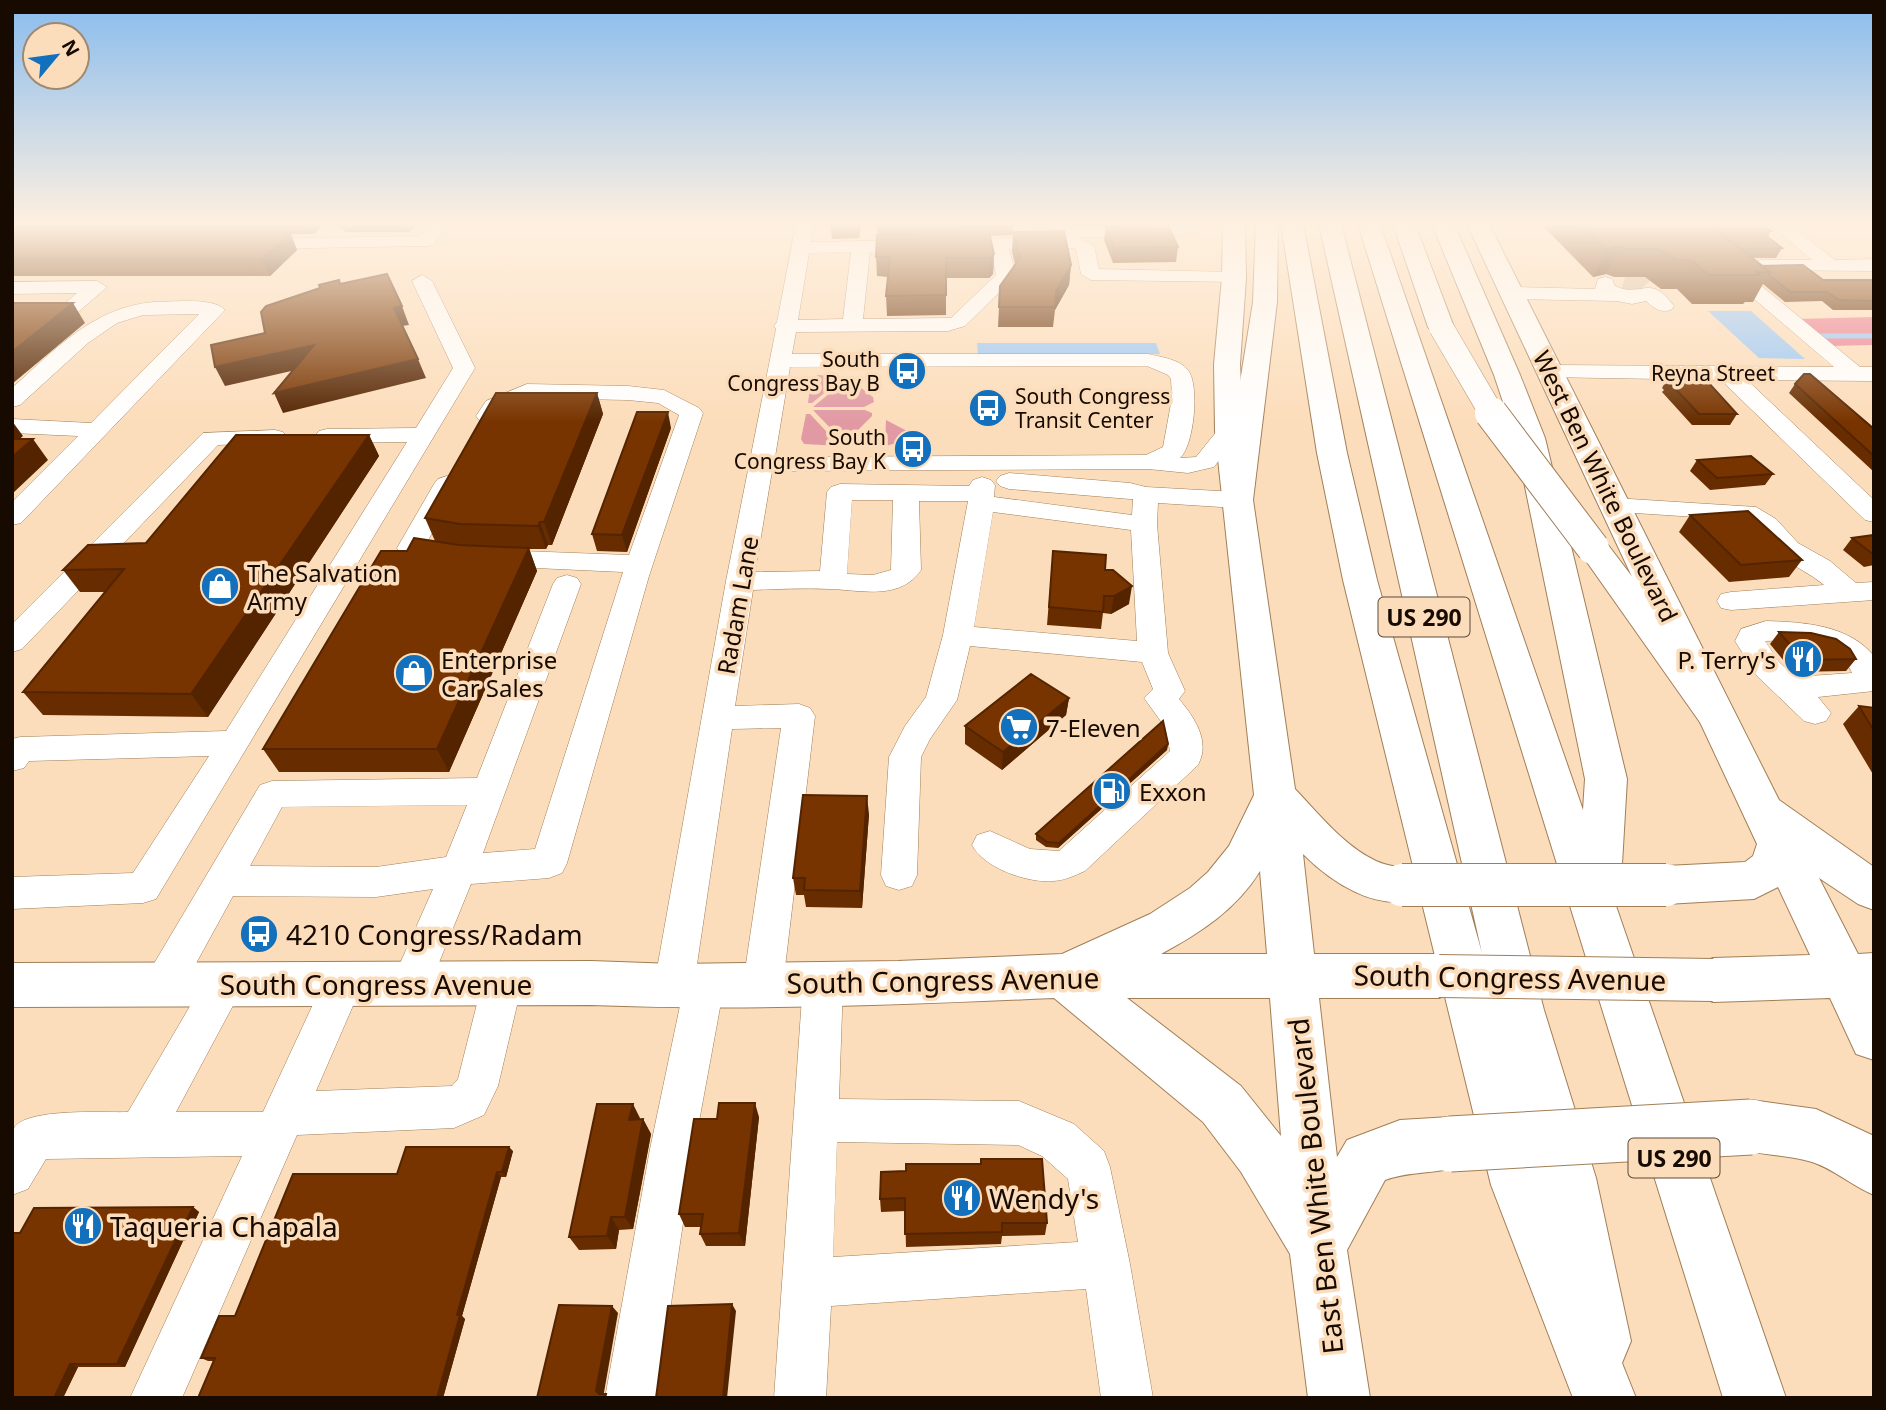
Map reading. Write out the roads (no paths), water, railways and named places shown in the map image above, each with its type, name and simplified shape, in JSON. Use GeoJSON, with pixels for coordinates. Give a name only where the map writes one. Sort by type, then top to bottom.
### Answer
{"type":"FeatureCollection","features":[{"type":"Feature","properties":{"kind":"main road"},"geometry":{"type":"LineString","coordinates":[[1233,290],[1227,365],[1229,431],[1275,795],[1292,975]]}},
{"type":"Feature","properties":{"kind":"main road"},"geometry":{"type":"LineString","coordinates":[[1237,500],[1252,410],[1267,290]]}},
{"type":"Feature","properties":{"kind":"main road"},"geometry":{"type":"LineString","coordinates":[[1306,290],[1332,453],[1360,580],[1516,1173],[1605,1398]]}},
{"type":"Feature","properties":{"kind":"main road","name":"US 290"},"geometry":{"type":"LineString","coordinates":[[1314,290],[1568,1178],[1612,1398]]}},
{"type":"Feature","properties":{"kind":"main road","name":"US 290"},"geometry":{"type":"LineString","coordinates":[[1390,290],[1755,1398]]}},
{"type":"Feature","properties":{"kind":"main road"},"geometry":{"type":"LineString","coordinates":[[1428,290],[1456,360],[1481,398],[1718,718]]}},
{"type":"Feature","properties":{"kind":"main road"},"geometry":{"type":"LineString","coordinates":[[1471,290],[1530,438],[1600,751],[1605,779],[1596,917]]}},
{"type":"Feature","properties":{"kind":"main road","name":"West Ben White Boulevard"},"geometry":{"type":"LineString","coordinates":[[1511,290],[1760,805],[1780,844],[1858,975]]}},
{"type":"Feature","properties":{"kind":"main road"},"geometry":{"type":"LineString","coordinates":[[1275,795],[1340,864],[1379,883],[1666,886],[1754,880],[1772,867],[1780,844]]}},
{"type":"Feature","properties":{"kind":"main road"},"geometry":{"type":"LineString","coordinates":[[1275,795],[1239,867],[1212,897],[1164,931],[1063,976],[1222,1104],[1259,1153],[1318,1246],[1366,1159],[1400,1147],[1751,1127],[1798,1130],[1829,1140],[1874,1168]]}},
{"type":"Feature","properties":{"kind":"main road"},"geometry":{"type":"LineString","coordinates":[[1760,805],[1837,867],[1874,891]]}},
{"type":"Feature","properties":{"kind":"main road","name":"South Congress Avenue"},"geometry":{"type":"LineString","coordinates":[[14,987],[411,984],[689,986],[898,983],[1063,976],[1292,975],[1713,980],[1858,975]]}},
{"type":"Feature","properties":{"kind":"main road","name":"East Ben White Boulevard"},"geometry":{"type":"LineString","coordinates":[[1292,975],[1318,1246],[1339,1398]]}},
{"type":"Feature","properties":{"kind":"main road"},"geometry":{"type":"LineString","coordinates":[[1858,975],[1874,1037]]}},
{"type":"Feature","properties":{"kind":"street"},"geometry":{"type":"LineString","coordinates":[[12,309],[70,309],[94,290]]}},
{"type":"Feature","properties":{"kind":"street"},"geometry":{"type":"LineString","coordinates":[[12,893],[143,888],[235,743],[464,368],[426,290]]}},
{"type":"Feature","properties":{"kind":"street","name":"Radam Lane"},"geometry":{"type":"LineString","coordinates":[[631,1398],[672,1149],[718,718],[791,290]]}},
{"type":"Feature","properties":{"kind":"street"},"geometry":{"type":"LineString","coordinates":[[852,326],[856,290]]}},
{"type":"Feature","properties":{"kind":"street"},"geometry":{"type":"LineString","coordinates":[[784,326],[948,325],[958,322],[991,290]]}},
{"type":"Feature","properties":{"kind":"street"},"geometry":{"type":"LineString","coordinates":[[1513,293],[1581,290]]}},
{"type":"Feature","properties":{"kind":"street"},"geometry":{"type":"LineString","coordinates":[[1623,290],[1637,298],[1647,292],[1664,306]]}},
{"type":"Feature","properties":{"kind":"street"},"geometry":{"type":"LineString","coordinates":[[1755,290],[1864,374]]}},
{"type":"Feature","properties":{"kind":"street"},"geometry":{"type":"LineString","coordinates":[[12,400],[99,324],[125,312],[210,308],[215,310],[12,517]]}},
{"type":"Feature","properties":{"kind":"street"},"geometry":{"type":"LineString","coordinates":[[781,361],[1127,359],[1157,363],[1178,372],[1185,383],[1175,450],[1164,457],[1147,462],[982,485],[906,492],[840,492],[833,580]]}},
{"type":"Feature","properties":{"kind":"street","name":"Reyna Street"},"geometry":{"type":"LineString","coordinates":[[1552,372],[1864,374]]}},
{"type":"Feature","properties":{"kind":"street"},"geometry":{"type":"LineString","coordinates":[[1728,374],[1874,514]]}},
{"type":"Feature","properties":{"kind":"street"},"geometry":{"type":"LineString","coordinates":[[223,881],[376,882],[459,870],[549,863],[639,564],[691,413],[664,397],[628,393],[527,391],[494,406],[410,548],[469,557],[639,564]]}},
{"type":"Feature","properties":{"kind":"street"},"geometry":{"type":"LineString","coordinates":[[12,426],[98,430]]}},
{"type":"Feature","properties":{"kind":"street"},"geometry":{"type":"LineString","coordinates":[[1147,462],[1188,467],[1205,462],[1229,431]]}},
{"type":"Feature","properties":{"kind":"street"},"geometry":{"type":"LineString","coordinates":[[12,642],[211,438],[424,435]]}},
{"type":"Feature","properties":{"kind":"street"},"geometry":{"type":"LineString","coordinates":[[763,464],[982,485],[1129,491],[1146,495],[1237,500]]}},
{"type":"Feature","properties":{"kind":"street"},"geometry":{"type":"LineString","coordinates":[[982,485],[1144,523]]}},
{"type":"Feature","properties":{"kind":"street"},"geometry":{"type":"LineString","coordinates":[[899,875],[905,757],[916,734],[941,700],[958,635],[982,485]]}},
{"type":"Feature","properties":{"kind":"street"},"geometry":{"type":"LineString","coordinates":[[740,582],[883,582],[899,579],[907,570],[906,492]]}},
{"type":"Feature","properties":{"kind":"street"},"geometry":{"type":"LineString","coordinates":[[990,845],[1004,854],[1043,867],[1062,867],[1072,861],[1186,756],[1188,745],[1183,726],[1164,694],[1153,653],[1144,523],[1146,495]]}},
{"type":"Feature","properties":{"kind":"street"},"geometry":{"type":"LineString","coordinates":[[1614,506],[1747,513],[1767,525],[1788,549],[1862,592]]}},
{"type":"Feature","properties":{"kind":"street"},"geometry":{"type":"LineString","coordinates":[[411,984],[459,870],[567,584]]}},
{"type":"Feature","properties":{"kind":"street"},"geometry":{"type":"LineString","coordinates":[[1731,601],[1862,592]]}},
{"type":"Feature","properties":{"kind":"street"},"geometry":{"type":"LineString","coordinates":[[1803,596],[1825,636]]}},
{"type":"Feature","properties":{"kind":"street"},"geometry":{"type":"LineString","coordinates":[[1792,688],[1864,683],[1868,678],[1866,665],[1860,657],[1825,636],[1766,631],[1751,636],[1750,641],[1768,669],[1792,688],[1815,713]]}},
{"type":"Feature","properties":{"kind":"street"},"geometry":{"type":"LineString","coordinates":[[958,635],[1153,653]]}},
{"type":"Feature","properties":{"kind":"street"},"geometry":{"type":"LineString","coordinates":[[718,718],[799,716],[763,984]]}},
{"type":"Feature","properties":{"kind":"street"},"geometry":{"type":"LineString","coordinates":[[15,752],[235,743]]}},
{"type":"Feature","properties":{"kind":"street"},"geometry":{"type":"LineString","coordinates":[[163,985],[272,794],[489,791]]}},
{"type":"Feature","properties":{"kind":"street"},"geometry":{"type":"LineString","coordinates":[[800,1398],[823,983]]}},
{"type":"Feature","properties":{"kind":"street"},"geometry":{"type":"LineString","coordinates":[[12,1173],[34,1137],[140,1134],[454,1107],[469,1100],[477,1086],[502,984]]}},
{"type":"Feature","properties":{"kind":"street"},"geometry":{"type":"LineString","coordinates":[[140,1134],[224,985]]}},
{"type":"Feature","properties":{"kind":"street"},"geometry":{"type":"LineString","coordinates":[[156,1398],[342,985]]}},
{"type":"Feature","properties":{"kind":"street"},"geometry":{"type":"LineString","coordinates":[[817,1120],[1019,1123],[1058,1140],[1087,1167],[1106,1264],[1127,1398]]}},
{"type":"Feature","properties":{"kind":"street"},"geometry":{"type":"LineString","coordinates":[[808,1283],[1106,1264]]}},
{"type":"Feature","properties":{"kind":"water"},"geometry":{"type":"Polygon","coordinates":[[[1708,311],[1751,311],[1805,359],[1759,358],[1708,311]]]}},
{"type":"Feature","properties":{"kind":"water"},"geometry":{"type":"Polygon","coordinates":[[[977,343],[1156,343],[1160,354],[978,355],[977,343]]]}},
{"type":"Feature","properties":{"kind":"waterway"},"geometry":{"type":"LineString","coordinates":[[1821,336],[1874,336]]}},
{"type":"Feature","properties":{"kind":"place","name":"South Congress Bay B"},"geometry":{"type":"Point","coordinates":[907,371]}},
{"type":"Feature","properties":{"kind":"place","name":"South Congress Transit Center"},"geometry":{"type":"Point","coordinates":[988,408]}},
{"type":"Feature","properties":{"kind":"place","name":"South Congress Bay K"},"geometry":{"type":"Point","coordinates":[913,449]}},
{"type":"Feature","properties":{"kind":"place","name":"The Salvation Army"},"geometry":{"type":"Point","coordinates":[220,586]}},
{"type":"Feature","properties":{"kind":"place","name":"P. Terry's"},"geometry":{"type":"Point","coordinates":[1803,659]}},
{"type":"Feature","properties":{"kind":"place","name":"Enterprise Car Sales"},"geometry":{"type":"Point","coordinates":[414,673]}},
{"type":"Feature","properties":{"kind":"place","name":"7-Eleven"},"geometry":{"type":"Point","coordinates":[1019,727]}},
{"type":"Feature","properties":{"kind":"place","name":"Exxon"},"geometry":{"type":"Point","coordinates":[1112,791]}},
{"type":"Feature","properties":{"kind":"place","name":"4210 Congress/Radam"},"geometry":{"type":"Point","coordinates":[259,934]}},
{"type":"Feature","properties":{"kind":"place","name":"Wendy's"},"geometry":{"type":"Point","coordinates":[962,1198]}},
{"type":"Feature","properties":{"kind":"place","name":"Taqueria Chapala"},"geometry":{"type":"Point","coordinates":[83,1226]}}]}
